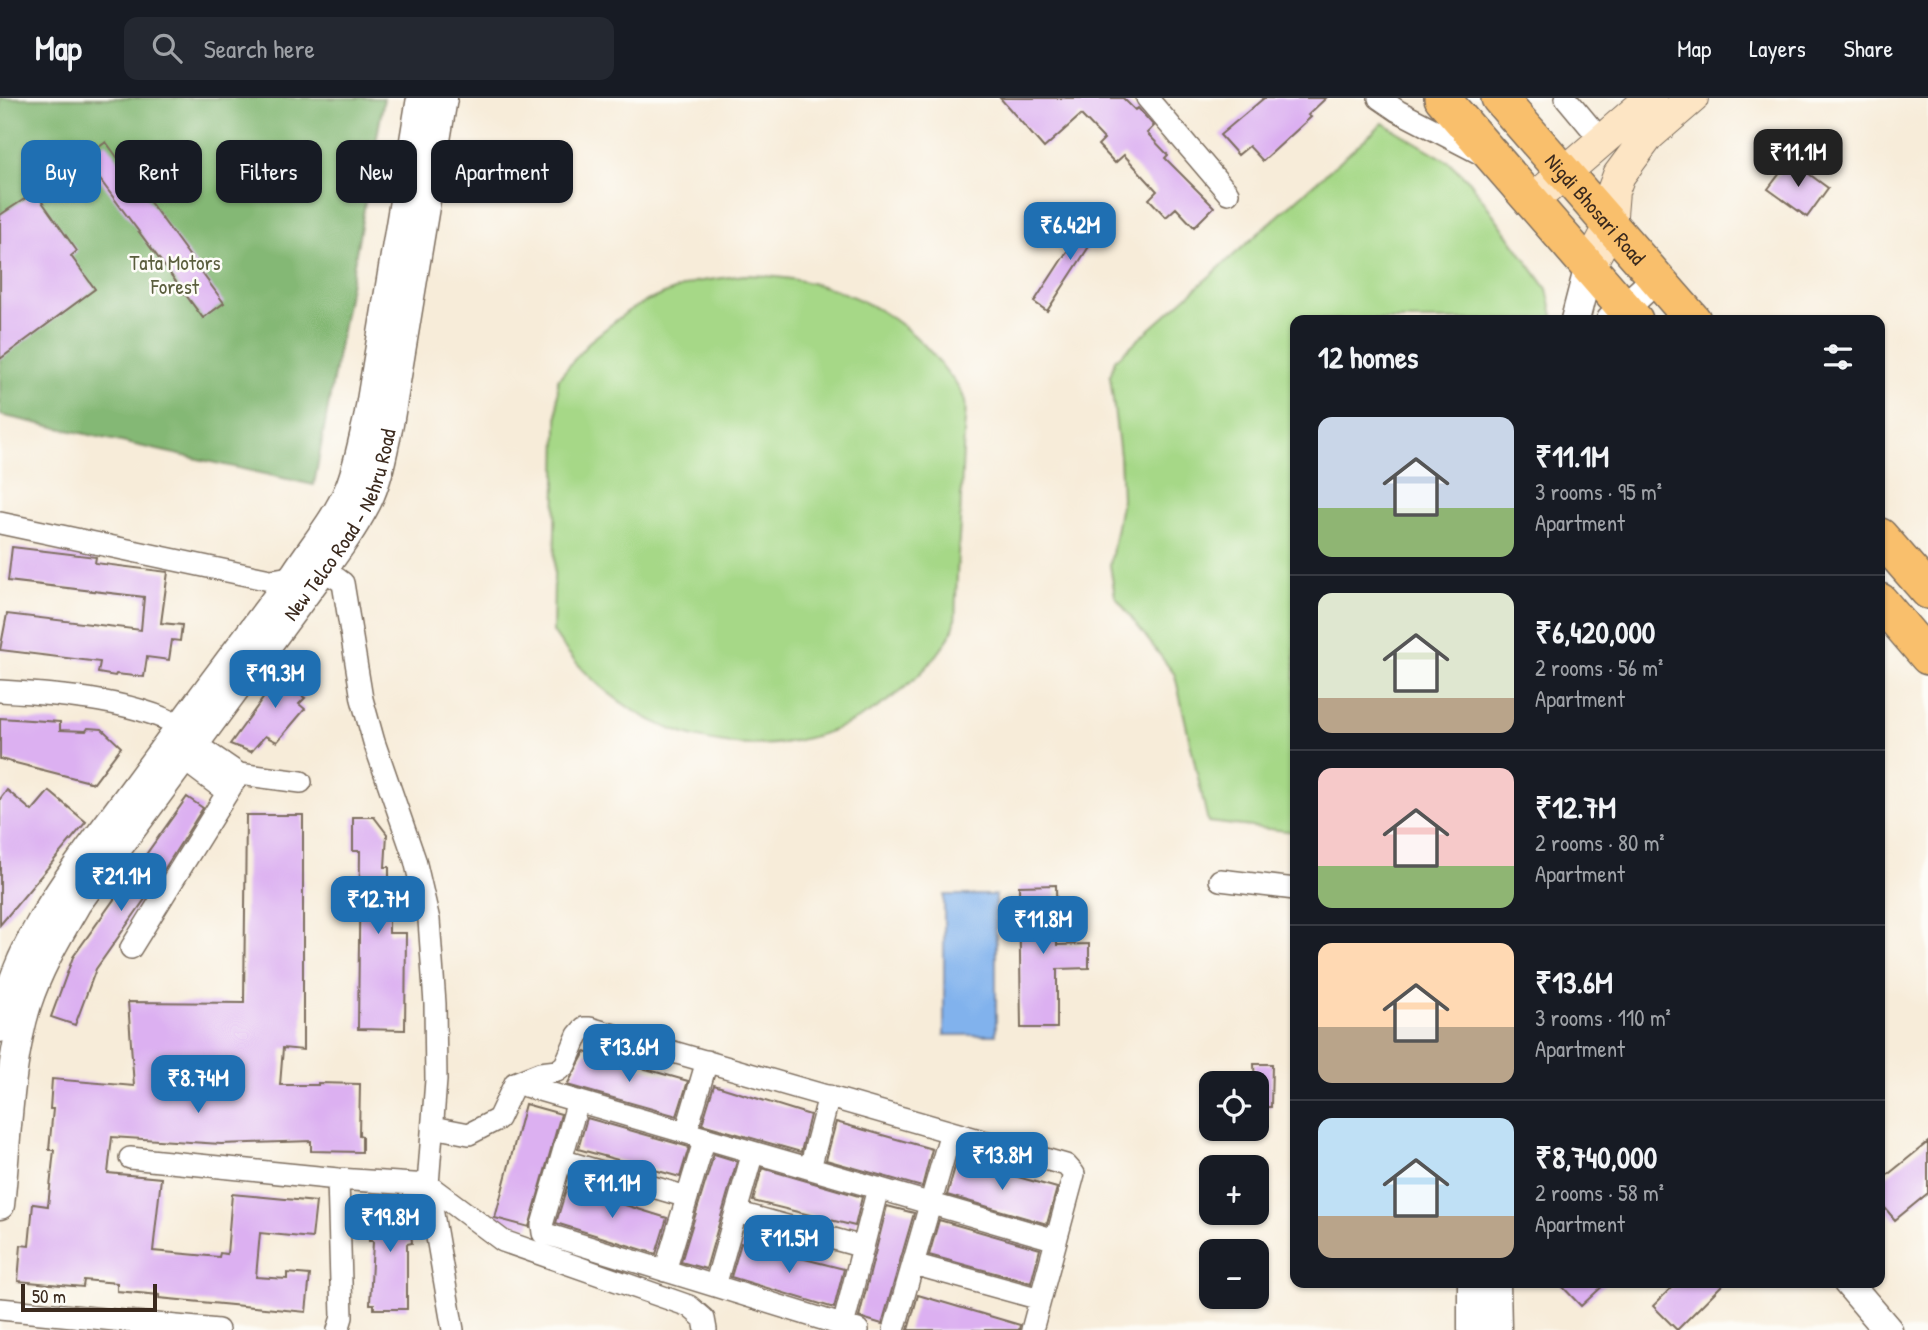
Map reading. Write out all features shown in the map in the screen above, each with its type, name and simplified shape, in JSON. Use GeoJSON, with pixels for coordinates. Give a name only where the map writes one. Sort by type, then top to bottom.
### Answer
{"type":"FeatureCollection","features":[{"type":"Feature","properties":{"kind":"main road","name":"Nigdi Bhosari Road"},"geometry":{"type":"LineString","coordinates":[[1442,98],[1589,266],[1622,315]]}},
{"type":"Feature","properties":{"kind":"main road","name":"Nigdi Bhosari Road"},"geometry":{"type":"LineString","coordinates":[[1499,98],[1689,315]]}},
{"type":"Feature","properties":{"kind":"main road"},"geometry":{"type":"LineString","coordinates":[[1532,201],[1651,98]]}},
{"type":"Feature","properties":{"kind":"main road"},"geometry":{"type":"LineString","coordinates":[[1589,266],[1610,227],[1613,191],[1619,175],[1648,136],[1692,98]]}},
{"type":"Feature","properties":{"kind":"main road"},"geometry":{"type":"LineString","coordinates":[[1885,542],[1928,592]]}},
{"type":"Feature","properties":{"kind":"main road"},"geometry":{"type":"LineString","coordinates":[[1885,607],[1928,657]]}},
{"type":"Feature","properties":{"kind":"street","name":"New Telco Road - Nehru Road"},"geometry":{"type":"LineString","coordinates":[[308,573],[330,523],[348,492],[368,419],[421,98]]}},
{"type":"Feature","properties":{"kind":"street","name":"New Telco Road - Nehru Road"},"geometry":{"type":"LineString","coordinates":[[0,1205],[14,1069],[27,1005],[24,982],[25,949],[59,891],[189,742],[308,573],[348,534],[368,500],[378,472],[389,424],[443,98]]}},
{"type":"Feature","properties":{"kind":"street"},"geometry":{"type":"LineString","coordinates":[[1147,98],[1228,192]]}},
{"type":"Feature","properties":{"kind":"street"},"geometry":{"type":"LineString","coordinates":[[1379,98],[1398,111],[1499,163]]}},
{"type":"Feature","properties":{"kind":"street"},"geometry":{"type":"LineString","coordinates":[[1566,98],[1601,140]]}},
{"type":"Feature","properties":{"kind":"street"},"geometry":{"type":"LineString","coordinates":[[1576,315],[1589,266]]}},
{"type":"Feature","properties":{"kind":"street"},"geometry":{"type":"LineString","coordinates":[[1624,315],[1657,279]]}},
{"type":"Feature","properties":{"kind":"street"},"geometry":{"type":"LineString","coordinates":[[0,523],[270,580],[308,573],[337,578],[343,583],[362,699],[415,860],[429,920],[435,1004],[436,1080],[428,1185],[453,1330]]}},
{"type":"Feature","properties":{"kind":"street"},"geometry":{"type":"LineString","coordinates":[[0,691],[94,700],[142,711],[189,742],[233,783],[302,782]]}},
{"type":"Feature","properties":{"kind":"street"},"geometry":{"type":"LineString","coordinates":[[131,948],[233,783]]}},
{"type":"Feature","properties":{"kind":"street"},"geometry":{"type":"LineString","coordinates":[[1220,880],[1290,888]]}},
{"type":"Feature","properties":{"kind":"street","name":"New Telco Road - Nehru Road"},"geometry":{"type":"LineString","coordinates":[[0,1028],[6,998],[24,982]]}},
{"type":"Feature","properties":{"kind":"street"},"geometry":{"type":"LineString","coordinates":[[433,1127],[469,1134],[498,1119],[515,1083],[540,1073],[557,1071],[565,1065],[578,1035],[584,1028],[590,1028],[1066,1165],[1074,1174],[1032,1330]]}},
{"type":"Feature","properties":{"kind":"street"},"geometry":{"type":"LineString","coordinates":[[665,1271],[687,1197],[707,1061]]}},
{"type":"Feature","properties":{"kind":"street"},"geometry":{"type":"LineString","coordinates":[[515,1083],[1056,1240]]}},
{"type":"Feature","properties":{"kind":"street"},"geometry":{"type":"LineString","coordinates":[[810,1168],[829,1096]]}},
{"type":"Feature","properties":{"kind":"street"},"geometry":{"type":"LineString","coordinates":[[578,1101],[542,1225],[543,1233],[850,1328],[863,1247],[878,1188]]}},
{"type":"Feature","properties":{"kind":"street"},"geometry":{"type":"LineString","coordinates":[[894,1330],[951,1132]]}},
{"type":"Feature","properties":{"kind":"street"},"geometry":{"type":"LineString","coordinates":[[715,1286],[753,1152]]}},
{"type":"Feature","properties":{"kind":"street"},"geometry":{"type":"LineString","coordinates":[[130,1158],[338,1179],[428,1185],[503,1241],[688,1306],[704,1319],[707,1330]]}},
{"type":"Feature","properties":{"kind":"street"},"geometry":{"type":"LineString","coordinates":[[561,1160],[687,1197]]}},
{"type":"Feature","properties":{"kind":"street"},"geometry":{"type":"LineString","coordinates":[[338,1179],[342,1317],[338,1330]]}},
{"type":"Feature","properties":{"kind":"street"},"geometry":{"type":"LineString","coordinates":[[736,1212],[863,1247]]}},
{"type":"Feature","properties":{"kind":"street"},"geometry":{"type":"LineString","coordinates":[[913,1264],[1040,1299]]}},
{"type":"Feature","properties":{"kind":"street"},"geometry":{"type":"LineString","coordinates":[[1472,1288],[1472,1330]]}},
{"type":"Feature","properties":{"kind":"street"},"geometry":{"type":"LineString","coordinates":[[1496,1288],[1497,1330]]}},
{"type":"Feature","properties":{"kind":"street"},"geometry":{"type":"LineString","coordinates":[[1852,1288],[1888,1330]]}},
{"type":"Feature","properties":{"kind":"street"},"geometry":{"type":"LineString","coordinates":[[0,1309],[218,1330]]}},
{"type":"Feature","properties":{"kind":"green space","name":"Tata Motors Forest"},"geometry":{"type":"Polygon","coordinates":[[[0,98],[384,98],[376,140],[336,140],[336,203],[365,203],[314,485],[0,415],[0,98]]]}},
{"type":"Feature","properties":{"kind":"green space"},"geometry":{"type":"Polygon","coordinates":[[[1383,123],[1449,162],[1470,182],[1547,289],[1553,315],[1290,315],[1290,831],[1208,822],[1175,675],[1115,596],[1110,565],[1122,499],[1120,456],[1110,376],[1115,360],[1383,123]]]}},
{"type":"Feature","properties":{"kind":"green space"},"geometry":{"type":"Polygon","coordinates":[[[744,275],[801,281],[828,288],[879,310],[924,345],[959,388],[966,410],[955,618],[954,626],[941,650],[924,670],[886,702],[842,727],[796,741],[750,745],[704,739],[661,725],[620,702],[584,671],[553,632],[558,379],[589,342],[628,311],[695,282],[744,275]]]}},
{"type":"Feature","properties":{"kind":"water"},"geometry":{"type":"Polygon","coordinates":[[[944,895],[996,895],[996,1035],[944,1035],[944,895]]]}},
{"type":"Feature","properties":{"kind":"building"},"geometry":{"type":"Polygon","coordinates":[[[1000,98],[1123,98],[1135,110],[1138,108],[1154,126],[1147,133],[1168,155],[1165,158],[1214,207],[1194,227],[1176,208],[1166,217],[1149,199],[1157,191],[1124,155],[1115,163],[1098,145],[1104,139],[1081,115],[1044,148],[1000,98]]]}},
{"type":"Feature","properties":{"kind":"building"},"geometry":{"type":"Polygon","coordinates":[[[1264,98],[1326,98],[1308,115],[1311,117],[1263,161],[1249,146],[1238,155],[1220,135],[1264,98]]]}},
{"type":"Feature","properties":{"kind":"building"},"geometry":{"type":"Polygon","coordinates":[[[106,142],[115,154],[115,200],[101,181],[101,146],[106,142]]]}},
{"type":"Feature","properties":{"kind":"building"},"geometry":{"type":"Polygon","coordinates":[[[1790,160],[1828,188],[1807,217],[1768,189],[1790,160]]]}},
{"type":"Feature","properties":{"kind":"building"},"geometry":{"type":"Polygon","coordinates":[[[21,201],[43,203],[77,251],[71,256],[95,289],[0,359],[0,215],[21,201]]]}},
{"type":"Feature","properties":{"kind":"building"},"geometry":{"type":"Polygon","coordinates":[[[117,203],[151,203],[224,303],[203,318],[117,203]]]}},
{"type":"Feature","properties":{"kind":"building"},"geometry":{"type":"Polygon","coordinates":[[[1092,213],[1105,222],[1047,311],[1034,302],[1092,213]]]}},
{"type":"Feature","properties":{"kind":"building"},"geometry":{"type":"Polygon","coordinates":[[[12,547],[96,557],[95,563],[168,572],[161,623],[182,625],[180,641],[172,640],[169,660],[147,657],[144,677],[115,676],[98,673],[100,662],[0,650],[7,614],[141,630],[144,597],[8,581],[12,547]]]}},
{"type":"Feature","properties":{"kind":"building"},"geometry":{"type":"Polygon","coordinates":[[[291,660],[307,668],[303,676],[310,682],[296,692],[305,698],[299,704],[305,709],[277,742],[265,736],[251,752],[230,744],[291,660]]]}},
{"type":"Feature","properties":{"kind":"building"},"geometry":{"type":"Polygon","coordinates":[[[0,718],[60,722],[60,730],[102,729],[121,747],[94,783],[0,759],[0,718]]]}},
{"type":"Feature","properties":{"kind":"building"},"geometry":{"type":"Polygon","coordinates":[[[7,790],[32,811],[49,791],[86,822],[0,925],[0,799],[7,790]]]}},
{"type":"Feature","properties":{"kind":"building"},"geometry":{"type":"Polygon","coordinates":[[[187,797],[203,808],[150,892],[96,969],[75,1025],[51,1017],[73,957],[187,797]]]}},
{"type":"Feature","properties":{"kind":"building"},"geometry":{"type":"Polygon","coordinates":[[[246,815],[303,815],[303,1050],[283,1048],[280,1085],[360,1084],[359,1135],[362,1136],[362,1152],[311,1151],[311,1141],[221,1144],[112,1137],[108,1173],[161,1178],[153,1251],[219,1257],[220,1253],[227,1254],[232,1194],[316,1202],[312,1238],[260,1233],[256,1277],[287,1279],[287,1273],[310,1275],[306,1312],[159,1298],[159,1295],[117,1291],[117,1283],[84,1280],[83,1287],[18,1281],[21,1245],[29,1246],[33,1204],[48,1206],[54,1150],[49,1150],[53,1109],[50,1109],[52,1079],[134,1086],[128,1002],[244,1003],[246,815]]]}},
{"type":"Feature","properties":{"kind":"building"},"geometry":{"type":"Polygon","coordinates":[[[353,817],[374,817],[387,834],[385,867],[389,867],[389,933],[406,933],[405,1030],[358,1029],[360,851],[353,851],[353,817]]]}},
{"type":"Feature","properties":{"kind":"building"},"geometry":{"type":"Polygon","coordinates":[[[1056,885],[1057,945],[1089,944],[1089,968],[1057,969],[1057,1028],[1021,1028],[1019,886],[1056,885]]]}},
{"type":"Feature","properties":{"kind":"building"},"geometry":{"type":"Polygon","coordinates":[[[585,1052],[688,1081],[677,1116],[567,1085],[585,1052]]]}},
{"type":"Feature","properties":{"kind":"building"},"geometry":{"type":"Polygon","coordinates":[[[1254,1064],[1272,1064],[1271,1107],[1269,1071],[1254,1071],[1254,1064]]]}},
{"type":"Feature","properties":{"kind":"building"},"geometry":{"type":"Polygon","coordinates":[[[714,1085],[810,1115],[801,1152],[702,1124],[714,1085]]]}},
{"type":"Feature","properties":{"kind":"building"},"geometry":{"type":"Polygon","coordinates":[[[525,1104],[561,1114],[529,1227],[495,1218],[525,1104]]]}},
{"type":"Feature","properties":{"kind":"building"},"geometry":{"type":"Polygon","coordinates":[[[587,1118],[689,1147],[680,1177],[578,1149],[587,1118]]]}},
{"type":"Feature","properties":{"kind":"building"},"geometry":{"type":"Polygon","coordinates":[[[836,1122],[932,1149],[922,1187],[826,1160],[836,1122]]]}},
{"type":"Feature","properties":{"kind":"building"},"geometry":{"type":"Polygon","coordinates":[[[1928,1142],[1928,1193],[1895,1220],[1885,1208],[1885,1177],[1928,1142]]]}},
{"type":"Feature","properties":{"kind":"building"},"geometry":{"type":"Polygon","coordinates":[[[714,1154],[737,1161],[706,1269],[681,1262],[714,1154]]]}},
{"type":"Feature","properties":{"kind":"building"},"geometry":{"type":"Polygon","coordinates":[[[957,1160],[1057,1188],[1047,1224],[947,1195],[957,1160]]]}},
{"type":"Feature","properties":{"kind":"building"},"geometry":{"type":"Polygon","coordinates":[[[762,1168],[862,1197],[855,1226],[753,1201],[762,1168]]]}},
{"type":"Feature","properties":{"kind":"building"},"geometry":{"type":"Polygon","coordinates":[[[567,1187],[667,1218],[656,1254],[556,1223],[567,1187]]]}},
{"type":"Feature","properties":{"kind":"building"},"geometry":{"type":"Polygon","coordinates":[[[416,1202],[417,1219],[410,1219],[412,1243],[407,1244],[407,1309],[374,1309],[374,1304],[370,1304],[373,1241],[369,1241],[367,1218],[372,1218],[371,1205],[416,1202]]]}},
{"type":"Feature","properties":{"kind":"building"},"geometry":{"type":"Polygon","coordinates":[[[887,1206],[914,1213],[882,1324],[859,1317],[887,1206]]]}},
{"type":"Feature","properties":{"kind":"building"},"geometry":{"type":"Polygon","coordinates":[[[939,1220],[1040,1249],[1031,1283],[929,1255],[939,1220]]]}},
{"type":"Feature","properties":{"kind":"building"},"geometry":{"type":"Polygon","coordinates":[[[741,1243],[844,1269],[834,1308],[731,1277],[741,1243]]]}},
{"type":"Feature","properties":{"kind":"building"},"geometry":{"type":"Polygon","coordinates":[[[1564,1288],[1601,1288],[1581,1306],[1564,1288]]]}},
{"type":"Feature","properties":{"kind":"building"},"geometry":{"type":"Polygon","coordinates":[[[1671,1288],[1719,1288],[1677,1330],[1653,1306],[1671,1288]]]}},
{"type":"Feature","properties":{"kind":"building"},"geometry":{"type":"Polygon","coordinates":[[[918,1295],[1020,1325],[1019,1330],[908,1330],[918,1295]]]}}]}
